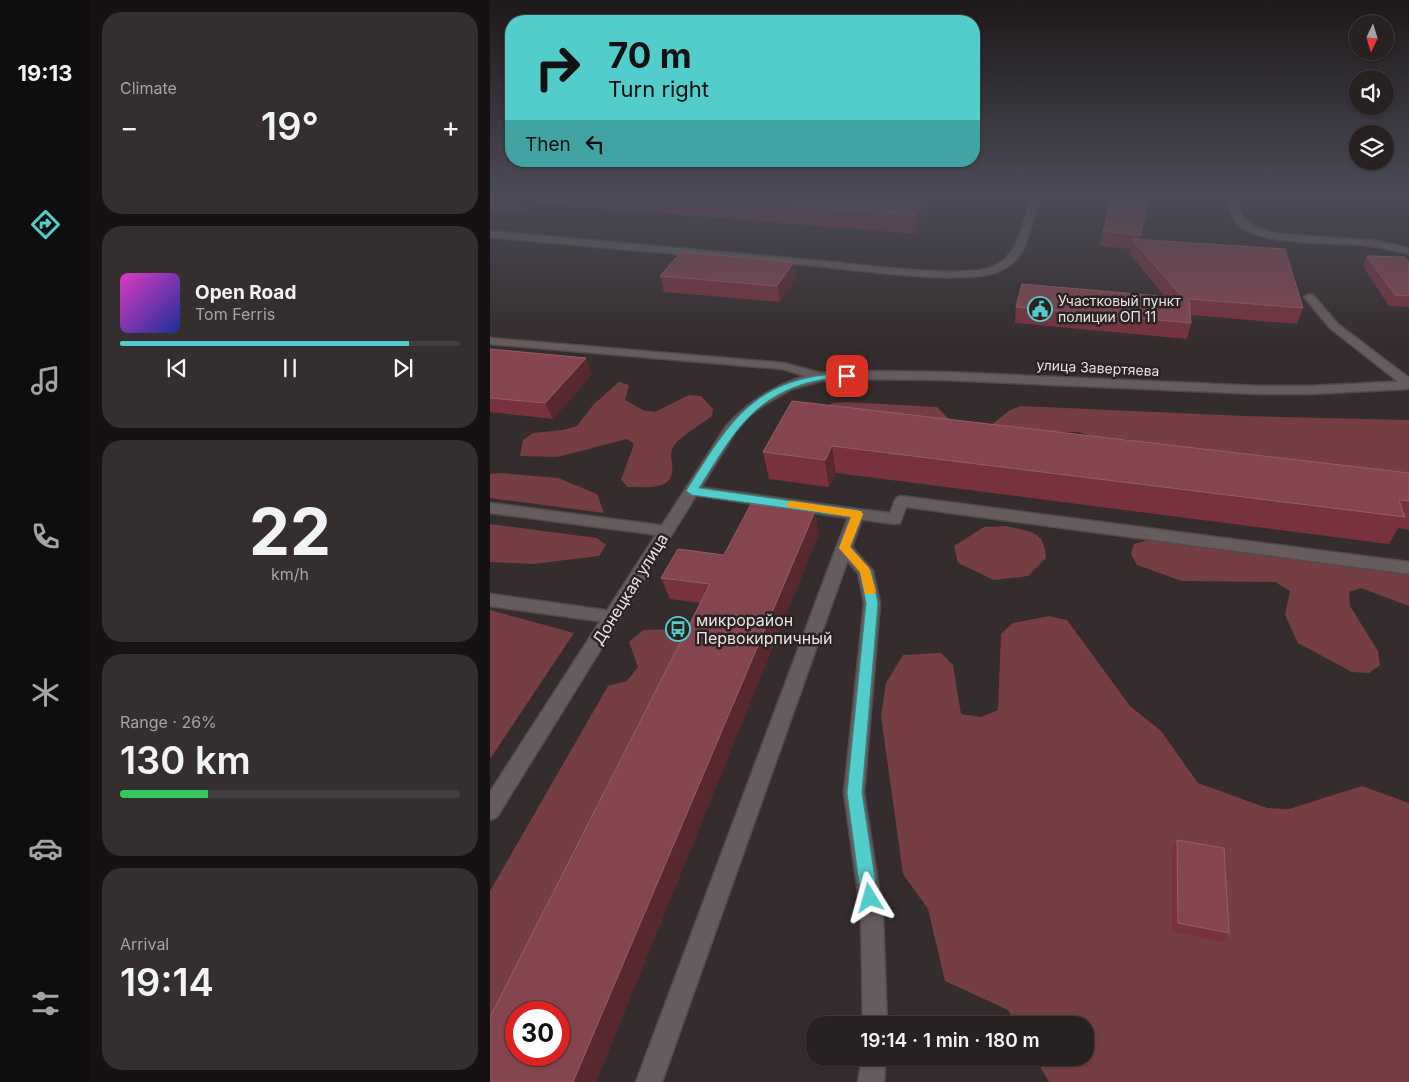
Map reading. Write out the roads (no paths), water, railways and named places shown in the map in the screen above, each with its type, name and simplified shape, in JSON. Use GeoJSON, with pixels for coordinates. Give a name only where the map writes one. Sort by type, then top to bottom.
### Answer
{"type":"FeatureCollection","features":[{"type":"Feature","properties":{"kind":"main road"},"geometry":{"type":"LineString","coordinates":[[607,244],[901,271],[974,275],[997,269],[1014,258],[1020,244]]}},
{"type":"Feature","properties":{"kind":"main road"},"geometry":{"type":"LineString","coordinates":[[1376,244],[1409,251]]}},
{"type":"Feature","properties":{"kind":"main road"},"geometry":{"type":"LineString","coordinates":[[1308,298],[1334,326],[1409,385]]}},
{"type":"Feature","properties":{"kind":"main road"},"geometry":{"type":"LineString","coordinates":[[490,341],[784,366],[820,377]]}},
{"type":"Feature","properties":{"kind":"main road","name":"улица Завертяева"},"geometry":{"type":"LineString","coordinates":[[788,386],[820,377],[860,375],[945,376],[1260,390],[1310,390],[1409,385]]}},
{"type":"Feature","properties":{"kind":"main road","name":"Донецкая улица"},"geometry":{"type":"LineString","coordinates":[[490,810],[731,429],[760,402],[788,386]]}},
{"type":"Feature","properties":{"kind":"main road"},"geometry":{"type":"LineString","coordinates":[[692,491],[895,519],[901,501],[1409,568]]}},
{"type":"Feature","properties":{"kind":"main road"},"geometry":{"type":"LineString","coordinates":[[490,508],[666,532]]}},
{"type":"Feature","properties":{"kind":"main road"},"geometry":{"type":"LineString","coordinates":[[649,1082],[857,514]]}},
{"type":"Feature","properties":{"kind":"main road"},"geometry":{"type":"LineString","coordinates":[[844,548],[865,571],[872,603],[854,793],[872,916],[875,1016]]}},
{"type":"Feature","properties":{"kind":"main road"},"geometry":{"type":"LineString","coordinates":[[490,600],[612,617]]}},
{"type":"Feature","properties":{"kind":"main road"},"geometry":{"type":"LineString","coordinates":[[871,1082],[873,1066]]}},
{"type":"Feature","properties":{"kind":"place","name":"Участковый пункт полиции ОП 11"},"geometry":{"type":"Point","coordinates":[1040,309]}},
{"type":"Feature","properties":{"kind":"place","name":"микрорайон Первокирпичный"},"geometry":{"type":"Point","coordinates":[678,629]}}]}
